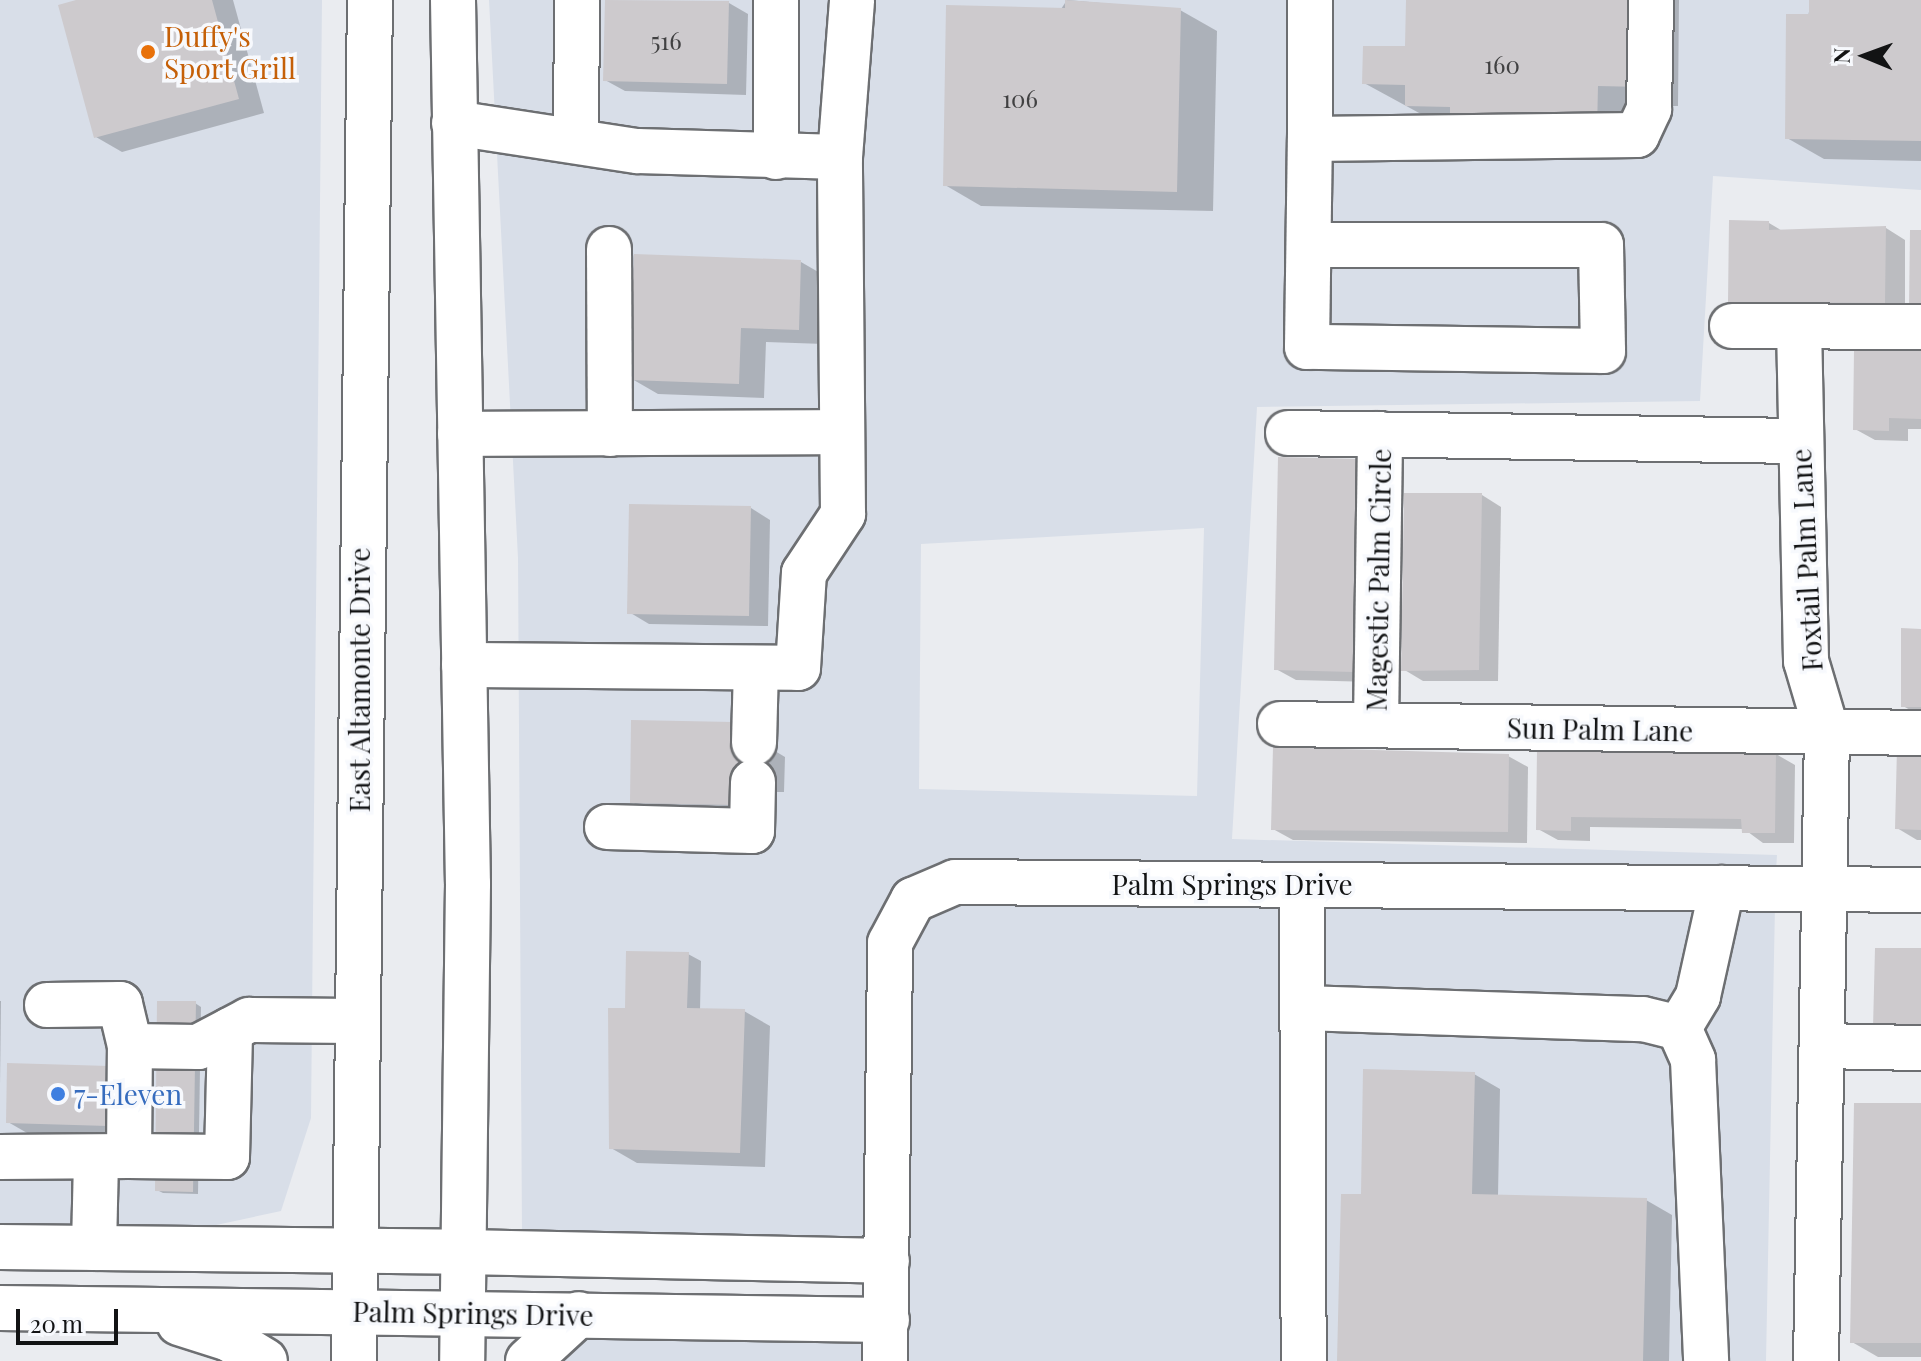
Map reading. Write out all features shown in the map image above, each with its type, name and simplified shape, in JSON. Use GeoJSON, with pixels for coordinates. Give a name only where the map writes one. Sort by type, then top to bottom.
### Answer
{"type":"FeatureCollection","features":[{"type":"Feature","properties":{"kind":"main road","name":"East Altamonte Drive"},"geometry":{"type":"LineString","coordinates":[[354,1361],[370,0]]}},
{"type":"Feature","properties":{"kind":"main road"},"geometry":{"type":"LineString","coordinates":[[453,0],[464,665],[462,1361]]}},
{"type":"Feature","properties":{"kind":"main road"},"geometry":{"type":"LineString","coordinates":[[576,139],[577,0]]}},
{"type":"Feature","properties":{"kind":"main road"},"geometry":{"type":"LineString","coordinates":[[776,0],[776,157]]}},
{"type":"Feature","properties":{"kind":"main road"},"geometry":{"type":"LineString","coordinates":[[464,665],[798,668],[804,573],[843,514],[840,157],[852,0]]}},
{"type":"Feature","properties":{"kind":"main road"},"geometry":{"type":"LineString","coordinates":[[1309,245],[1601,245],[1603,351],[1307,347],[1310,0]]}},
{"type":"Feature","properties":{"kind":"main road"},"geometry":{"type":"LineString","coordinates":[[1310,139],[1637,135],[1649,109],[1651,0]]}},
{"type":"Feature","properties":{"kind":"main road"},"geometry":{"type":"LineString","coordinates":[[454,123],[576,139],[638,151],[840,157]]}},
{"type":"Feature","properties":{"kind":"main road"},"geometry":{"type":"LineString","coordinates":[[609,249],[610,434]]}},
{"type":"Feature","properties":{"kind":"main road"},"geometry":{"type":"LineString","coordinates":[[1732,326],[1921,327]]}},
{"type":"Feature","properties":{"kind":"main road","name":"Foxtail Palm Lane"},"geometry":{"type":"LineString","coordinates":[[1799,326],[1798,441],[1806,661],[1827,732],[1816,1361]]}},
{"type":"Feature","properties":{"kind":"main road"},"geometry":{"type":"LineString","coordinates":[[460,434],[842,432]]}},
{"type":"Feature","properties":{"kind":"main road"},"geometry":{"type":"LineString","coordinates":[[1288,433],[1798,441]]}},
{"type":"Feature","properties":{"kind":"main road","name":"Magestic Palm Circle"},"geometry":{"type":"LineString","coordinates":[[1376,725],[1380,434]]}},
{"type":"Feature","properties":{"kind":"main road"},"geometry":{"type":"LineString","coordinates":[[607,827],[752,831],[756,668]]}},
{"type":"Feature","properties":{"kind":"main road","name":"Sun Palm Lane"},"geometry":{"type":"LineString","coordinates":[[1280,724],[1921,733]]}},
{"type":"Feature","properties":{"kind":"main road","name":"Palm Springs Drive"},"geometry":{"type":"LineString","coordinates":[[0,1308],[579,1314],[886,1340],[890,943],[913,900],[955,882],[1921,890]]}},
{"type":"Feature","properties":{"kind":"main road"},"geometry":{"type":"LineString","coordinates":[[1302,885],[1304,1361]]}},
{"type":"Feature","properties":{"kind":"main road"},"geometry":{"type":"LineString","coordinates":[[1679,1028],[1698,996],[1722,888]]}},
{"type":"Feature","properties":{"kind":"main road"},"geometry":{"type":"LineString","coordinates":[[47,1005],[120,1004],[130,1046],[113,1158],[94,1248]]}},
{"type":"Feature","properties":{"kind":"main road"},"geometry":{"type":"LineString","coordinates":[[1303,1008],[1643,1019],[1679,1028]]}},
{"type":"Feature","properties":{"kind":"main road"},"geometry":{"type":"LineString","coordinates":[[130,1046],[198,1047],[249,1020],[357,1021]]}},
{"type":"Feature","properties":{"kind":"main road"},"geometry":{"type":"LineString","coordinates":[[1679,1028],[1693,1060],[1706,1361]]}},
{"type":"Feature","properties":{"kind":"main road"},"geometry":{"type":"LineString","coordinates":[[0,1157],[227,1157],[230,1030]]}},
{"type":"Feature","properties":{"kind":"main road"},"geometry":{"type":"LineString","coordinates":[[1822,1046],[1921,1048]]}},
{"type":"Feature","properties":{"kind":"main road"},"geometry":{"type":"LineString","coordinates":[[0,1247],[887,1261]]}},
{"type":"Feature","properties":{"kind":"main road"},"geometry":{"type":"LineString","coordinates":[[135,1310],[229,1339],[265,1361]]}},
{"type":"Feature","properties":{"kind":"main road"},"geometry":{"type":"LineString","coordinates":[[528,1361],[579,1314]]}},
{"type":"Feature","properties":{"kind":"shaded area"},"geometry":{"type":"Polygon","coordinates":[[[0,0],[322,0],[311,1118],[281,1211],[188,1231],[0,1227],[0,0]]]}},
{"type":"Feature","properties":{"kind":"shaded area"},"geometry":{"type":"Polygon","coordinates":[[[489,0],[1921,0],[1921,190],[1713,176],[1700,401],[1257,407],[1232,839],[1777,855],[1776,871],[905,884],[868,1243],[522,1236],[518,558],[489,0]],[[1204,528],[921,544],[919,789],[1197,796],[1204,528]]]}},
{"type":"Feature","properties":{"kind":"shaded area"},"geometry":{"type":"Polygon","coordinates":[[[960,899],[1775,906],[1766,1361],[555,1361],[588,1332],[906,1337],[909,947],[928,913],[960,899]]]}},
{"type":"Feature","properties":{"kind":"building","name":"Duffy's Sport Grill"},"geometry":{"type":"Polygon","coordinates":[[[76,0],[212,0],[239,99],[94,138],[58,5],[76,0]]]}},
{"type":"Feature","properties":{"kind":"building"},"geometry":{"type":"Polygon","coordinates":[[[605,0],[729,1],[727,84],[603,81],[605,0]]]}},
{"type":"Feature","properties":{"kind":"building"},"geometry":{"type":"Polygon","coordinates":[[[1065,0],[1181,8],[1177,192],[943,186],[946,5],[1065,8],[1065,0]]]}},
{"type":"Feature","properties":{"kind":"building"},"geometry":{"type":"Polygon","coordinates":[[[1406,0],[1643,0],[1642,87],[1598,86],[1597,131],[1450,128],[1450,107],[1405,106],[1405,85],[1362,84],[1363,46],[1405,46],[1406,0]]]}},
{"type":"Feature","properties":{"kind":"building"},"geometry":{"type":"Polygon","coordinates":[[[1809,0],[1921,0],[1921,141],[1785,139],[1786,14],[1809,14],[1809,0]]]}},
{"type":"Feature","properties":{"kind":"building"},"geometry":{"type":"Polygon","coordinates":[[[1729,220],[1769,221],[1769,230],[1886,226],[1885,303],[1728,302],[1729,220]]]}},
{"type":"Feature","properties":{"kind":"building"},"geometry":{"type":"Polygon","coordinates":[[[1910,230],[1921,230],[1921,306],[1909,307],[1910,230]]]}},
{"type":"Feature","properties":{"kind":"building"},"geometry":{"type":"Polygon","coordinates":[[[634,254],[801,260],[799,330],[741,328],[739,384],[630,380],[634,254]]]}},
{"type":"Feature","properties":{"kind":"building"},"geometry":{"type":"Polygon","coordinates":[[[1854,350],[1921,350],[1921,419],[1889,418],[1889,431],[1853,430],[1854,350]]]}},
{"type":"Feature","properties":{"kind":"building"},"geometry":{"type":"Polygon","coordinates":[[[1278,457],[1360,459],[1354,672],[1274,670],[1278,457]]]}},
{"type":"Feature","properties":{"kind":"building"},"geometry":{"type":"Polygon","coordinates":[[[1404,493],[1482,493],[1479,670],[1401,671],[1404,493]]]}},
{"type":"Feature","properties":{"kind":"building"},"geometry":{"type":"Polygon","coordinates":[[[629,504],[751,506],[749,616],[627,614],[629,504]]]}},
{"type":"Feature","properties":{"kind":"building"},"geometry":{"type":"Polygon","coordinates":[[[1901,628],[1921,629],[1921,707],[1901,707],[1901,628]]]}},
{"type":"Feature","properties":{"kind":"building"},"geometry":{"type":"Polygon","coordinates":[[[631,720],[733,722],[765,743],[765,782],[732,805],[630,803],[631,720]]]}},
{"type":"Feature","properties":{"kind":"building"},"geometry":{"type":"Polygon","coordinates":[[[1273,747],[1509,754],[1508,832],[1271,830],[1273,747]]]}},
{"type":"Feature","properties":{"kind":"building"},"geometry":{"type":"Polygon","coordinates":[[[1897,748],[1921,749],[1921,830],[1895,829],[1897,748]]]}},
{"type":"Feature","properties":{"kind":"building"},"geometry":{"type":"Polygon","coordinates":[[[1537,749],[1776,752],[1775,833],[1742,833],[1741,819],[1571,817],[1571,831],[1536,830],[1537,749]]]}},
{"type":"Feature","properties":{"kind":"building"},"geometry":{"type":"Polygon","coordinates":[[[1875,948],[1921,948],[1921,1028],[1873,1028],[1875,948]]]}},
{"type":"Feature","properties":{"kind":"building"},"geometry":{"type":"Polygon","coordinates":[[[626,951],[689,952],[687,1008],[745,1009],[740,1153],[609,1149],[608,1008],[625,1008],[626,951]]]}},
{"type":"Feature","properties":{"kind":"building"},"geometry":{"type":"Polygon","coordinates":[[[157,1001],[196,1001],[193,1192],[155,1191],[157,1001]]]}},
{"type":"Feature","properties":{"kind":"building","name":"7-Eleven"},"geometry":{"type":"Polygon","coordinates":[[[7,1063],[109,1066],[108,1126],[6,1123],[7,1063]]]}},
{"type":"Feature","properties":{"kind":"building"},"geometry":{"type":"Polygon","coordinates":[[[1363,1069],[1475,1072],[1472,1194],[1647,1198],[1643,1361],[1337,1361],[1341,1194],[1361,1194],[1363,1069]]]}},
{"type":"Feature","properties":{"kind":"building"},"geometry":{"type":"Polygon","coordinates":[[[1854,1103],[1921,1103],[1921,1343],[1850,1343],[1854,1103]]]}},
{"type":"Feature","properties":{"kind":"place","name":"Duffy's Sport Grill"},"geometry":{"type":"Point","coordinates":[148,52]}},
{"type":"Feature","properties":{"kind":"place","name":"7-Eleven"},"geometry":{"type":"Point","coordinates":[58,1094]}}]}
